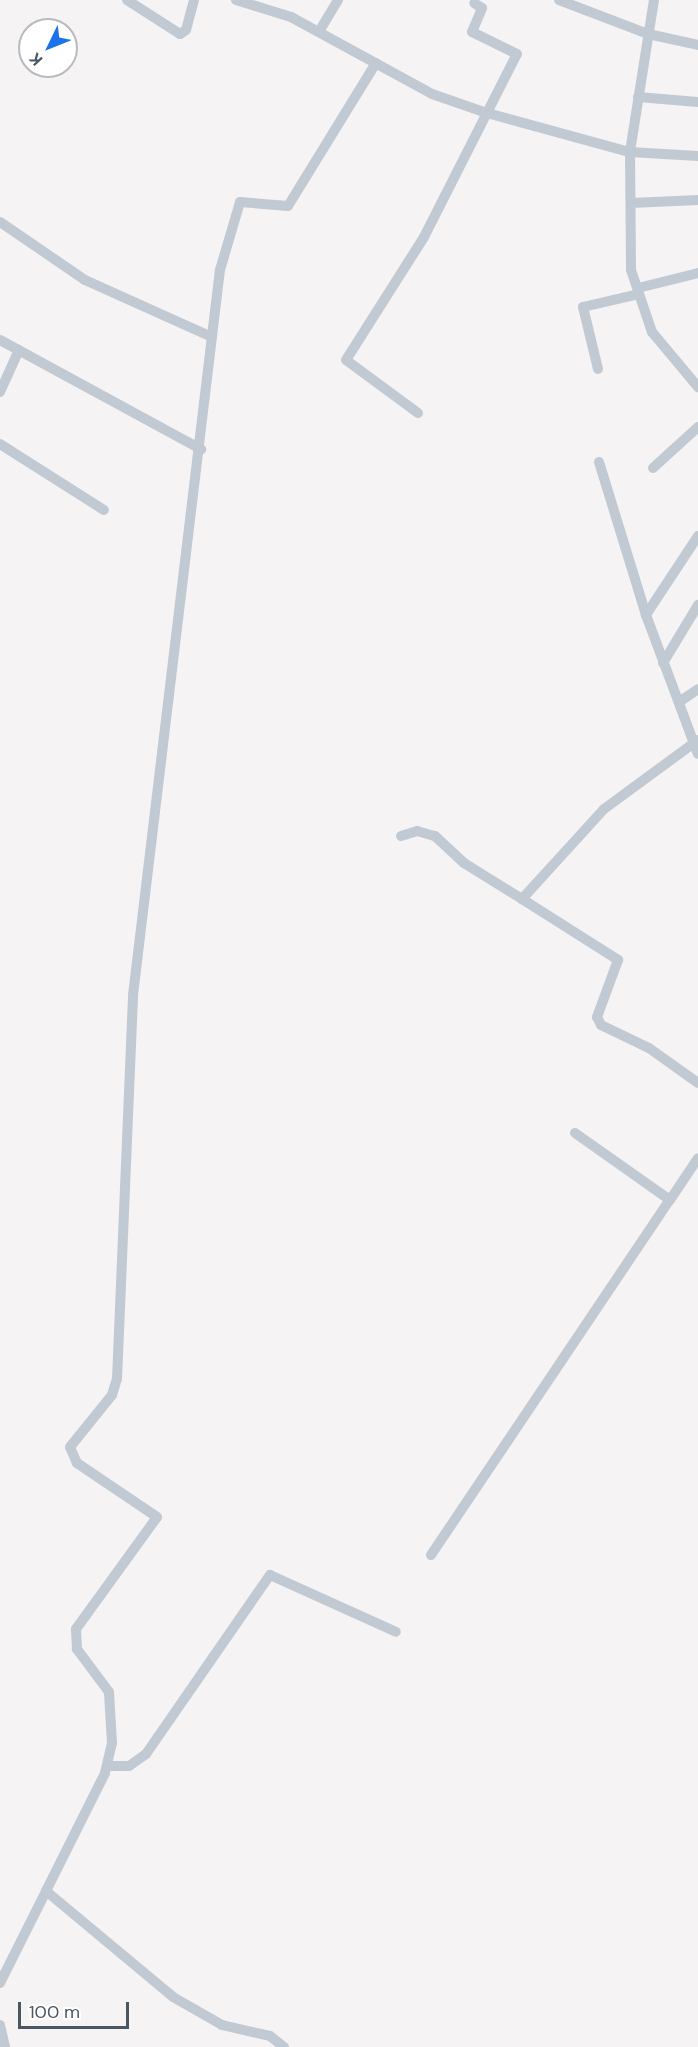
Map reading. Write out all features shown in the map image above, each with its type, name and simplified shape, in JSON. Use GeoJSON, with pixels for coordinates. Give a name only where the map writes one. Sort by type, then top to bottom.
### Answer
{"type":"FeatureCollection","features":[{"type":"Feature","properties":{"kind":"street"},"geometry":{"type":"LineString","coordinates":[[128,0],[180,34],[186,30],[194,0]]}},
{"type":"Feature","properties":{"kind":"street"},"geometry":{"type":"LineString","coordinates":[[236,0],[320,30],[432,94],[487,113],[630,152],[698,156]]}},
{"type":"Feature","properties":{"kind":"street"},"geometry":{"type":"LineString","coordinates":[[320,30],[338,0]]}},
{"type":"Feature","properties":{"kind":"street"},"geometry":{"type":"LineString","coordinates":[[559,0],[648,34],[698,45]]}},
{"type":"Feature","properties":{"kind":"street"},"geometry":{"type":"LineString","coordinates":[[654,0],[630,152],[632,270],[652,332],[698,387]]}},
{"type":"Feature","properties":{"kind":"street"},"geometry":{"type":"LineString","coordinates":[[418,413],[346,360],[424,237],[517,54],[472,32],[482,8],[474,3]]}},
{"type":"Feature","properties":{"kind":"street"},"geometry":{"type":"LineString","coordinates":[[0,1983],[108,1766],[110,1696],[77,1649],[76,1629],[157,1517],[77,1463],[70,1447],[112,1395],[117,1379],[133,995],[167,680],[201,449],[220,270],[240,202],[288,206],[376,63]]}},
{"type":"Feature","properties":{"kind":"street"},"geometry":{"type":"LineString","coordinates":[[638,97],[698,102]]}},
{"type":"Feature","properties":{"kind":"street"},"geometry":{"type":"LineString","coordinates":[[630,203],[698,200]]}},
{"type":"Feature","properties":{"kind":"street"},"geometry":{"type":"LineString","coordinates":[[0,222],[85,280],[212,337]]}},
{"type":"Feature","properties":{"kind":"street"},"geometry":{"type":"LineString","coordinates":[[598,369],[583,307],[698,273]]}},
{"type":"Feature","properties":{"kind":"street"},"geometry":{"type":"LineString","coordinates":[[0,340],[201,449]]}},
{"type":"Feature","properties":{"kind":"street"},"geometry":{"type":"LineString","coordinates":[[0,392],[19,350]]}},
{"type":"Feature","properties":{"kind":"street"},"geometry":{"type":"LineString","coordinates":[[653,468],[698,427]]}},
{"type":"Feature","properties":{"kind":"street"},"geometry":{"type":"LineString","coordinates":[[0,444],[104,510]]}},
{"type":"Feature","properties":{"kind":"street"},"geometry":{"type":"LineString","coordinates":[[599,462],[646,615],[696,742],[698,754]]}},
{"type":"Feature","properties":{"kind":"street"},"geometry":{"type":"LineString","coordinates":[[646,615],[698,536]]}},
{"type":"Feature","properties":{"kind":"street"},"geometry":{"type":"LineString","coordinates":[[663,663],[698,605]]}},
{"type":"Feature","properties":{"kind":"street"},"geometry":{"type":"LineString","coordinates":[[679,702],[698,689]]}},
{"type":"Feature","properties":{"kind":"street"},"geometry":{"type":"LineString","coordinates":[[522,899],[604,810],[696,742]]}},
{"type":"Feature","properties":{"kind":"street"},"geometry":{"type":"LineString","coordinates":[[401,836],[417,831],[435,836],[464,863],[618,960],[597,1017],[601,1024],[649,1048],[698,1083]]}},
{"type":"Feature","properties":{"kind":"street"},"geometry":{"type":"LineString","coordinates":[[575,1133],[670,1200]]}},
{"type":"Feature","properties":{"kind":"street"},"geometry":{"type":"LineString","coordinates":[[431,1555],[698,1158]]}},
{"type":"Feature","properties":{"kind":"street"},"geometry":{"type":"LineString","coordinates":[[108,1766],[124,1767],[142,1758],[270,1575],[396,1632]]}},
{"type":"Feature","properties":{"kind":"street"},"geometry":{"type":"LineString","coordinates":[[46,1891],[173,1997],[222,2025],[270,2036],[284,2047]]}},
{"type":"Feature","properties":{"kind":"street"},"geometry":{"type":"LineString","coordinates":[[0,2025],[5,2047]]}}]}
